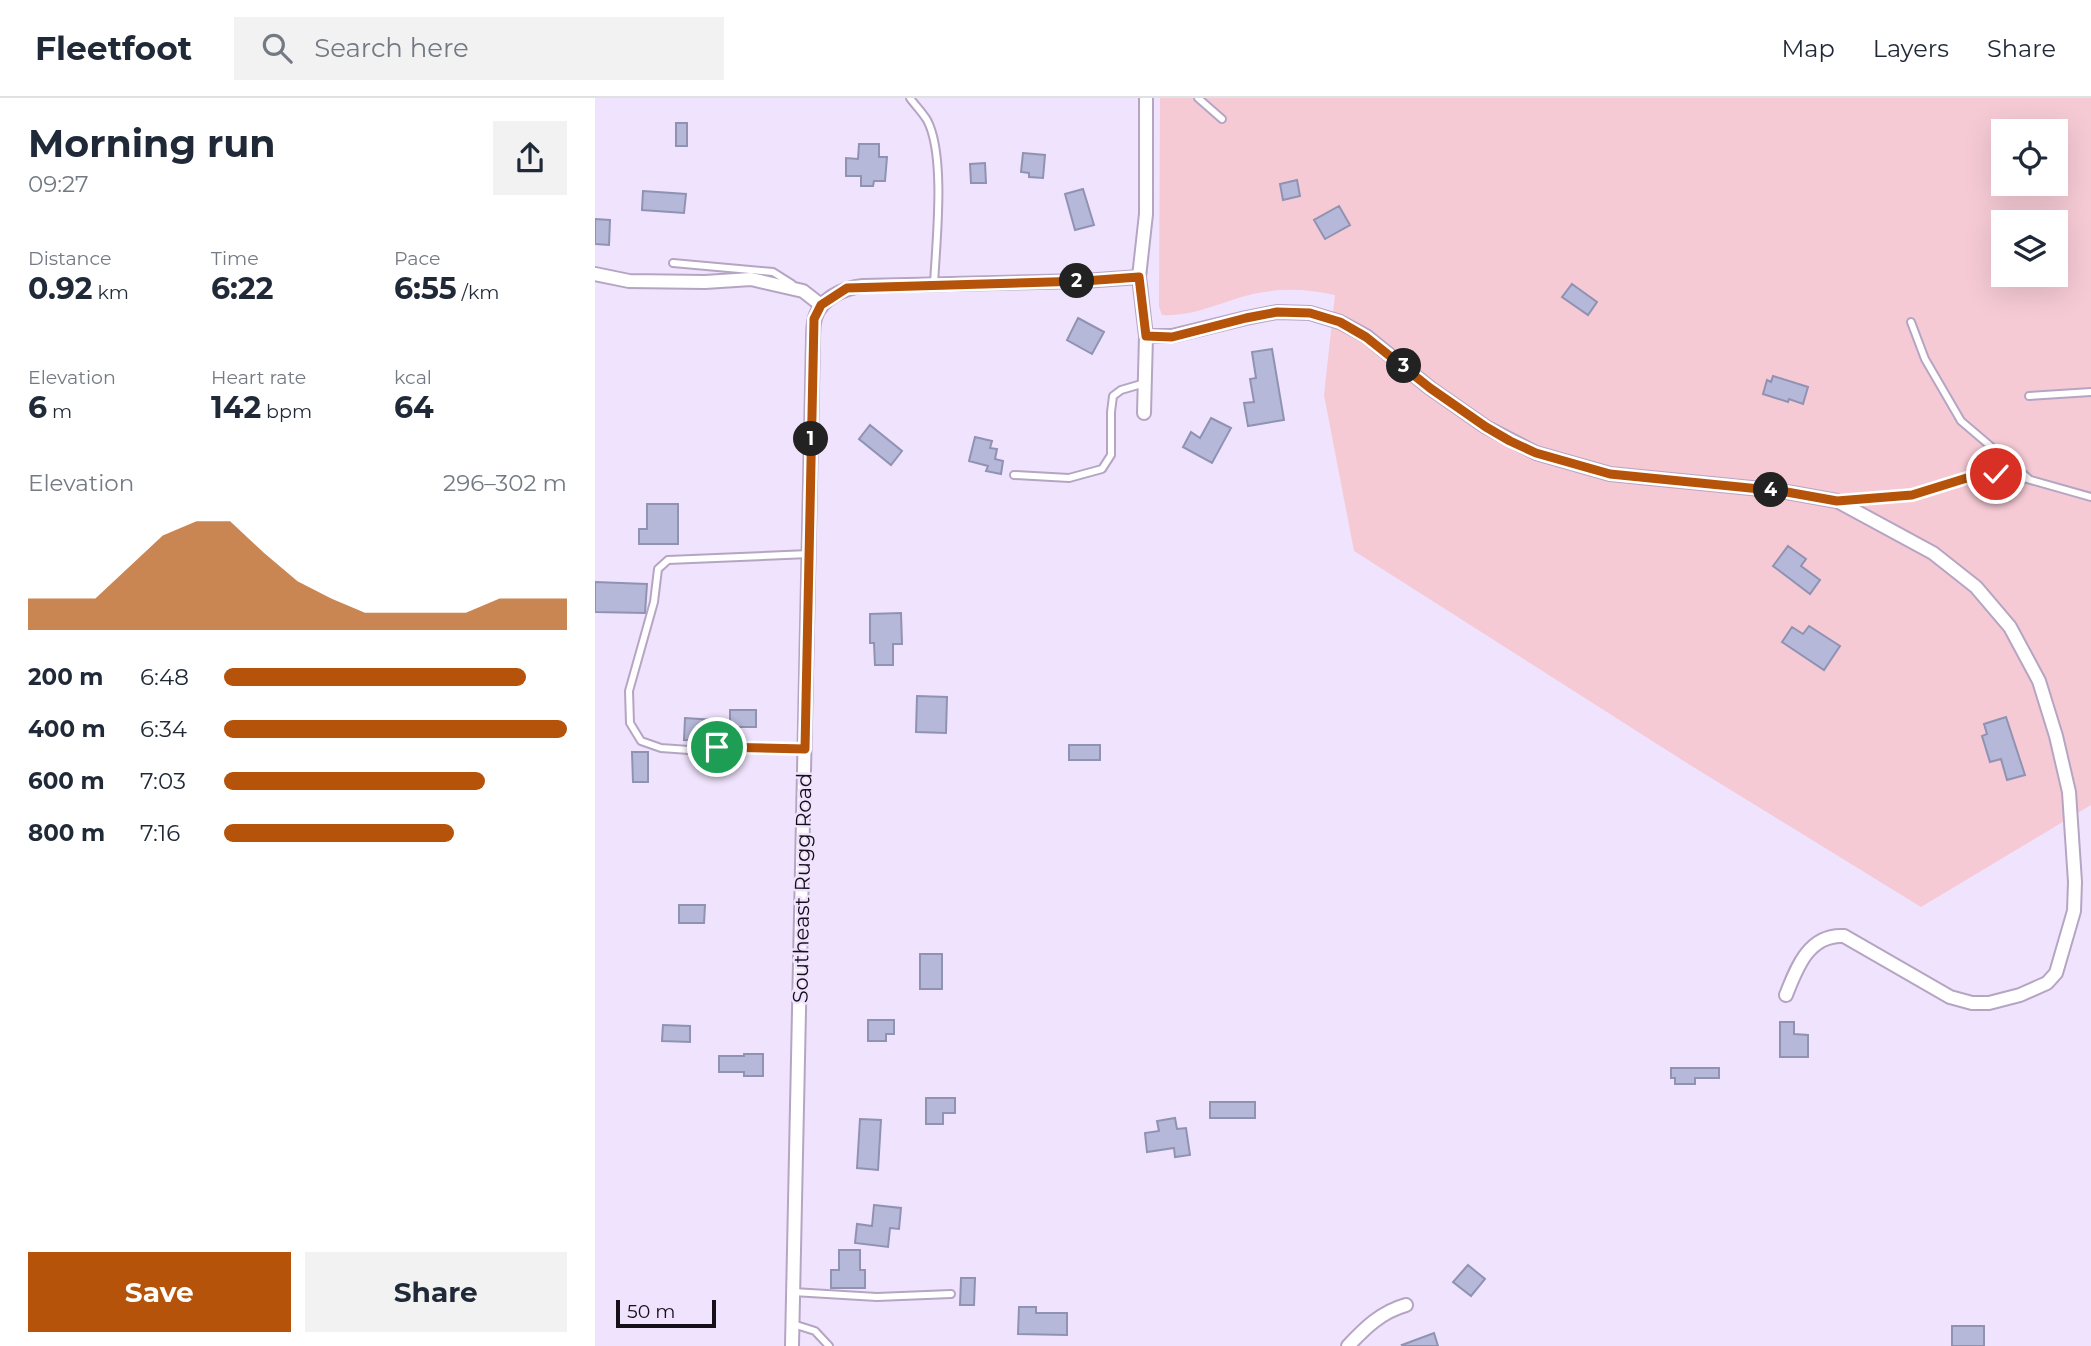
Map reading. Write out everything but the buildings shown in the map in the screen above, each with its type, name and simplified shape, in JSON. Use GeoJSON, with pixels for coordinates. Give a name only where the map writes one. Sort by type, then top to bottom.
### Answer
{"type":"FeatureCollection","features":[{"type":"Feature","properties":{"kind":"street"},"geometry":{"type":"LineString","coordinates":[[1144,413],[1146,336],[1139,277],[1146,214],[1146,98]]}},
{"type":"Feature","properties":{"kind":"street"},"geometry":{"type":"LineString","coordinates":[[595,274],[629,281],[705,282],[751,279],[803,290],[821,305],[847,288],[1139,277]]}},
{"type":"Feature","properties":{"kind":"street","name":"Southeast Rugg Road"},"geometry":{"type":"LineString","coordinates":[[792,1346],[813,340],[814,319],[821,305]]}},
{"type":"Feature","properties":{"kind":"street"},"geometry":{"type":"LineString","coordinates":[[1146,336],[1172,337],[1277,312],[1310,313],[1340,322],[1366,337],[1430,388],[1486,427],[1536,453],[1610,474],[1781,491],[1837,501],[1908,538],[1956,569],[1976,587],[1994,607],[2022,648],[2047,702],[2069,792],[2075,882],[2074,911],[2056,973],[2047,984],[2020,995],[1989,1003],[1972,1003],[1950,997],[1844,936],[1833,936],[1820,940],[1805,956],[1786,995]]}},
{"type":"Feature","properties":{"kind":"street"},"geometry":{"type":"LineString","coordinates":[[1348,1346],[1367,1326],[1390,1309],[1406,1304]]}},
{"type":"Feature","properties":{"kind":"lane"},"geometry":{"type":"LineString","coordinates":[[910,98],[927,121],[937,153],[935,284]]}},
{"type":"Feature","properties":{"kind":"lane"},"geometry":{"type":"LineString","coordinates":[[1198,98],[1222,119]]}},
{"type":"Feature","properties":{"kind":"lane"},"geometry":{"type":"LineString","coordinates":[[673,263],[773,272],[803,290]]}},
{"type":"Feature","properties":{"kind":"lane"},"geometry":{"type":"LineString","coordinates":[[1911,322],[1925,359],[1961,421],[2030,480]]}},
{"type":"Feature","properties":{"kind":"lane"},"geometry":{"type":"LineString","coordinates":[[1014,475],[1069,478],[1102,469],[1111,455],[1113,397],[1121,390],[1145,383]]}},
{"type":"Feature","properties":{"kind":"lane"},"geometry":{"type":"LineString","coordinates":[[2029,396],[2091,393]]}},
{"type":"Feature","properties":{"kind":"lane"},"geometry":{"type":"LineString","coordinates":[[1837,501],[1912,495],[1970,477],[1996,474],[2091,496]]}},
{"type":"Feature","properties":{"kind":"lane"},"geometry":{"type":"LineString","coordinates":[[805,749],[661,748],[641,741],[630,723],[629,691],[654,602],[658,569],[668,560],[809,554]]}},
{"type":"Feature","properties":{"kind":"lane"},"geometry":{"type":"LineString","coordinates":[[793,1292],[877,1297],[951,1294]]}},
{"type":"Feature","properties":{"kind":"lane"},"geometry":{"type":"LineString","coordinates":[[792,1324],[815,1331],[829,1346]]}},
{"type":"Feature","properties":{"kind":"shaded area"},"geometry":{"type":"Polygon","coordinates":[[[1160,98],[2091,98],[2091,805],[1921,907],[1690,765],[1354,551],[1324,395],[1335,295],[1300,290],[1273,291],[1189,313],[1162,315],[1159,307],[1160,98]]]}},
{"type":"Feature","properties":{"kind":"route"},"geometry":{"type":"LineString","coordinates":[[717,747],[805,749],[814,319],[821,305],[847,288],[1139,277],[1146,336],[1172,337],[1277,312],[1310,313],[1340,322],[1366,337],[1430,388],[1510,441],[1536,453],[1610,474],[1781,491],[1837,501],[1912,495],[1970,477],[1996,474]]}}]}
